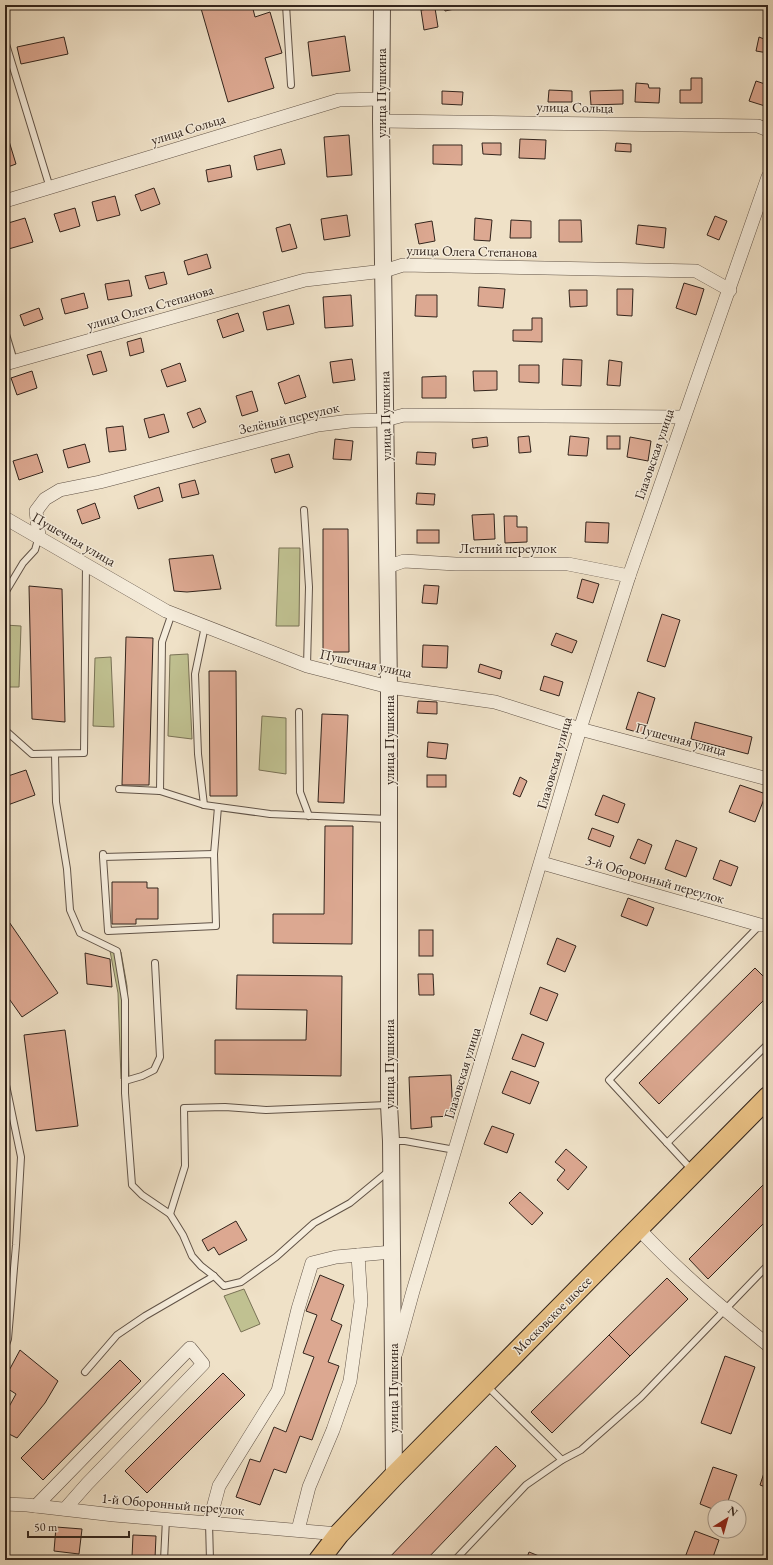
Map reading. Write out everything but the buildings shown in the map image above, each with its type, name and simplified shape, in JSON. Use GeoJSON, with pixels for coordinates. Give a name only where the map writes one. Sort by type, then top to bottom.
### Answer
{"type":"FeatureCollection","features":[{"type":"Feature","properties":{"kind":"main road","name":"Московское шоссе"},"geometry":{"type":"LineString","coordinates":[[319,1560],[339,1534],[394,1476],[768,1097]]}},
{"type":"Feature","properties":{"kind":"street","name":"улица Пушкина"},"geometry":{"type":"LineString","coordinates":[[382,5],[381,122],[389,687],[389,1105],[391,1141],[394,1476]]}},
{"type":"Feature","properties":{"kind":"street","name":"улица Сольца"},"geometry":{"type":"LineString","coordinates":[[5,201],[339,100],[381,99]]}},
{"type":"Feature","properties":{"kind":"street","name":"улица Сольца"},"geometry":{"type":"LineString","coordinates":[[381,122],[758,126],[768,130]]}},
{"type":"Feature","properties":{"kind":"street","name":"Глазовская улица"},"geometry":{"type":"LineString","coordinates":[[393,1364],[413,1291],[542,863],[580,729],[629,576],[730,290],[768,177]]}},
{"type":"Feature","properties":{"kind":"street","name":"улица Олега Степанова"},"geometry":{"type":"LineString","coordinates":[[10,362],[305,280],[384,271],[403,266],[696,271],[730,290]]}},
{"type":"Feature","properties":{"kind":"street","name":"Зелёный переулок"},"geometry":{"type":"LineString","coordinates":[[39,536],[36,511],[45,499],[60,490],[100,482],[318,425],[350,420],[385,420],[404,415],[684,417]]}},
{"type":"Feature","properties":{"kind":"street","name":"Пушечная улица"},"geometry":{"type":"LineString","coordinates":[[5,518],[172,613],[307,666],[389,687],[495,702],[580,729],[768,779]]}},
{"type":"Feature","properties":{"kind":"street","name":"Летний переулок"},"geometry":{"type":"LineString","coordinates":[[387,567],[404,561],[456,564],[568,564],[629,576]]}},
{"type":"Feature","properties":{"kind":"street","name":"3-й Оборонный переулок"},"geometry":{"type":"LineString","coordinates":[[542,863],[764,926]]}},
{"type":"Feature","properties":{"kind":"street"},"geometry":{"type":"LineString","coordinates":[[638,1228],[663,1255],[726,1311],[768,1345]]}},
{"type":"Feature","properties":{"kind":"street"},"geometry":{"type":"LineString","coordinates":[[209,1523],[219,1486],[278,1391],[298,1309],[312,1263],[336,1257],[392,1252]]}},
{"type":"Feature","properties":{"kind":"street"},"geometry":{"type":"LineString","coordinates":[[298,1530],[309,1487],[334,1430],[350,1380],[361,1302],[358,1255]]}},
{"type":"Feature","properties":{"kind":"street"},"geometry":{"type":"LineString","coordinates":[[36,1506],[190,1348],[203,1364],[87,1484],[65,1509]]}},
{"type":"Feature","properties":{"kind":"street","name":"1-й Оборонный переулок"},"geometry":{"type":"LineString","coordinates":[[5,1504],[166,1520],[339,1534]]}},
{"type":"Feature","properties":{"kind":"lane"},"geometry":{"type":"LineString","coordinates":[[286,5],[291,85]]}},
{"type":"Feature","properties":{"kind":"lane"},"geometry":{"type":"LineString","coordinates":[[5,41],[50,188]]}},
{"type":"Feature","properties":{"kind":"lane"},"geometry":{"type":"LineString","coordinates":[[5,331],[10,362]]}},
{"type":"Feature","properties":{"kind":"lane"},"geometry":{"type":"LineString","coordinates":[[304,510],[309,586],[307,666]]}},
{"type":"Feature","properties":{"kind":"lane"},"geometry":{"type":"LineString","coordinates":[[5,593],[23,563],[35,550],[39,536]]}},
{"type":"Feature","properties":{"kind":"lane"},"geometry":{"type":"LineString","coordinates":[[5,730],[32,754],[84,753],[86,564]]}},
{"type":"Feature","properties":{"kind":"lane"},"geometry":{"type":"LineString","coordinates":[[160,791],[162,642],[172,613]]}},
{"type":"Feature","properties":{"kind":"lane"},"geometry":{"type":"LineString","coordinates":[[204,805],[198,754],[195,674],[205,626]]}},
{"type":"Feature","properties":{"kind":"lane"},"geometry":{"type":"LineString","coordinates":[[299,712],[300,792],[304,817]]}},
{"type":"Feature","properties":{"kind":"lane"},"geometry":{"type":"LineString","coordinates":[[55,754],[56,802],[67,869],[70,910],[80,933],[117,951],[125,1000],[125,1081],[132,1186],[142,1195],[170,1214],[183,1235],[192,1256],[224,1286],[241,1282],[276,1257],[314,1223],[350,1203],[391,1169]]}},
{"type":"Feature","properties":{"kind":"lane"},"geometry":{"type":"LineString","coordinates":[[119,789],[160,791],[204,805],[270,814],[304,817],[388,819]]}},
{"type":"Feature","properties":{"kind":"lane"},"geometry":{"type":"LineString","coordinates":[[214,854],[103,856],[108,931],[216,926],[214,854],[218,807]]}},
{"type":"Feature","properties":{"kind":"lane"},"geometry":{"type":"LineString","coordinates":[[694,1171],[609,1080],[764,926]]}},
{"type":"Feature","properties":{"kind":"lane"},"geometry":{"type":"LineString","coordinates":[[125,1081],[142,1076],[154,1070],[160,1057],[155,963]]}},
{"type":"Feature","properties":{"kind":"lane"},"geometry":{"type":"LineString","coordinates":[[667,1143],[768,1044]]}},
{"type":"Feature","properties":{"kind":"lane"},"geometry":{"type":"LineString","coordinates":[[5,1080],[21,1157],[16,1245],[8,1339],[5,1347]]}},
{"type":"Feature","properties":{"kind":"lane"},"geometry":{"type":"LineString","coordinates":[[170,1214],[185,1166],[184,1108],[225,1107],[266,1110],[389,1105]]}},
{"type":"Feature","properties":{"kind":"lane"},"geometry":{"type":"LineString","coordinates":[[391,1141],[405,1141],[455,1150]]}},
{"type":"Feature","properties":{"kind":"lane"},"geometry":{"type":"LineString","coordinates":[[455,1560],[526,1485],[562,1460],[581,1450],[641,1398],[768,1266]]}},
{"type":"Feature","properties":{"kind":"lane"},"geometry":{"type":"LineString","coordinates":[[85,1372],[117,1336],[145,1316],[214,1276]]}},
{"type":"Feature","properties":{"kind":"lane"},"geometry":{"type":"LineString","coordinates":[[484,1384],[562,1460]]}},
{"type":"Feature","properties":{"kind":"lane"},"geometry":{"type":"LineString","coordinates":[[164,1560],[166,1520]]}},
{"type":"Feature","properties":{"kind":"lane"},"geometry":{"type":"LineString","coordinates":[[209,1523],[210,1560]]}},
{"type":"Feature","properties":{"kind":"green space"},"geometry":{"type":"Polygon","coordinates":[[[279,548],[300,548],[299,626],[276,626],[279,548]]]}},
{"type":"Feature","properties":{"kind":"green space"},"geometry":{"type":"Polygon","coordinates":[[[5,625],[21,626],[19,687],[5,687],[5,625]]]}},
{"type":"Feature","properties":{"kind":"green space"},"geometry":{"type":"Polygon","coordinates":[[[188,654],[192,739],[168,736],[170,655],[188,654]]]}},
{"type":"Feature","properties":{"kind":"green space"},"geometry":{"type":"Polygon","coordinates":[[[111,657],[114,727],[93,726],[95,658],[111,657]]]}},
{"type":"Feature","properties":{"kind":"green space"},"geometry":{"type":"Polygon","coordinates":[[[262,716],[286,718],[286,774],[259,770],[262,716]]]}},
{"type":"Feature","properties":{"kind":"green space"},"geometry":{"type":"Polygon","coordinates":[[[110,951],[121,952],[127,986],[129,1077],[121,1079],[118,993],[110,951]]]}},
{"type":"Feature","properties":{"kind":"green space"},"geometry":{"type":"Polygon","coordinates":[[[244,1289],[260,1324],[241,1332],[224,1296],[244,1289]]]}}]}
